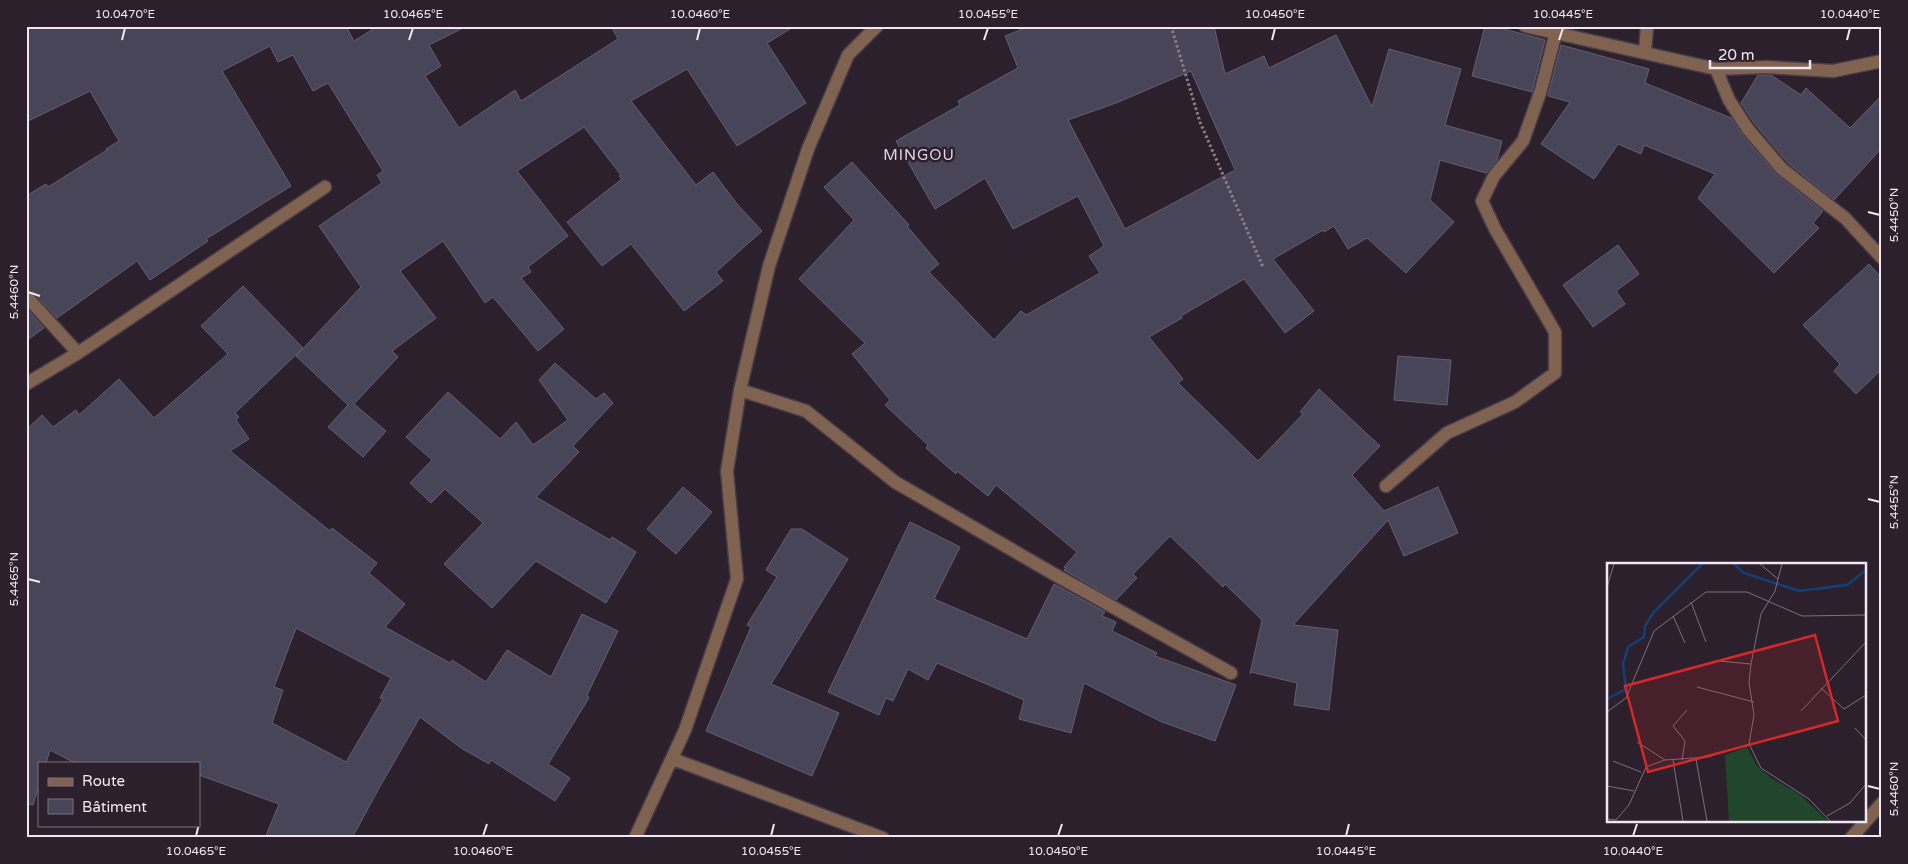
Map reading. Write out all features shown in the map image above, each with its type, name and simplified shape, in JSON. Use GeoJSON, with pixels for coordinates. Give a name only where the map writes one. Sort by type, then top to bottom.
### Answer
{"type":"FeatureCollection","features":[{"type":"Feature","properties":{"kind":"street"},"geometry":{"type":"LineString","coordinates":[[635,838],[685,730],[737,580],[727,471],[740,390],[769,266],[808,149],[848,56],[877,26]]}},
{"type":"Feature","properties":{"kind":"street"},"geometry":{"type":"LineString","coordinates":[[1525,26],[1716,69],[1767,68],[1833,71],[1882,61]]}},
{"type":"Feature","properties":{"kind":"street"},"geometry":{"type":"LineString","coordinates":[[1645,52],[1647,26]]}},
{"type":"Feature","properties":{"kind":"street"},"geometry":{"type":"LineString","coordinates":[[1386,486],[1446,433],[1515,402],[1555,373],[1555,332],[1495,229],[1482,201],[1494,176],[1523,141],[1541,90],[1556,32]]}},
{"type":"Feature","properties":{"kind":"street"},"geometry":{"type":"LineString","coordinates":[[1716,69],[1729,100],[1748,128],[1782,169],[1845,218],[1882,258]]}},
{"type":"Feature","properties":{"kind":"street"},"geometry":{"type":"LineString","coordinates":[[26,384],[78,353],[325,187]]}},
{"type":"Feature","properties":{"kind":"street"},"geometry":{"type":"LineString","coordinates":[[26,296],[78,353]]}},
{"type":"Feature","properties":{"kind":"street"},"geometry":{"type":"LineString","coordinates":[[740,390],[806,411],[895,482],[1052,573],[1231,673]]}},
{"type":"Feature","properties":{"kind":"street"},"geometry":{"type":"LineString","coordinates":[[673,759],[883,838]]}},
{"type":"Feature","properties":{"kind":"street"},"geometry":{"type":"LineString","coordinates":[[1866,821],[1882,803]]}},
{"type":"Feature","properties":{"kind":"street"},"geometry":{"type":"LineString","coordinates":[[1851,838],[1865,822]]}},
{"type":"Feature","properties":{"kind":"path"},"geometry":{"type":"LineString","coordinates":[[1171,26],[1200,122],[1263,268]]}},
{"type":"Feature","properties":{"kind":"building"},"geometry":{"type":"Polygon","coordinates":[[[26,26],[350,26],[347,28],[354,41],[378,26],[467,26],[429,45],[441,66],[425,76],[459,128],[515,90],[521,101],[618,39],[611,26],[795,26],[767,43],[806,103],[737,146],[687,69],[631,101],[696,185],[713,172],[737,204],[762,231],[716,272],[723,281],[684,311],[631,244],[602,266],[567,222],[622,179],[619,176],[621,175],[584,127],[517,171],[568,236],[528,267],[531,272],[521,278],[564,329],[538,351],[493,297],[485,303],[443,241],[400,271],[436,318],[392,351],[398,357],[354,404],[386,431],[363,457],[328,427],[348,405],[296,356],[361,287],[319,226],[382,183],[377,175],[383,171],[328,83],[313,91],[293,55],[278,62],[270,46],[222,71],[291,186],[206,239],[208,241],[150,280],[137,261],[57,318],[32,291],[26,288],[26,196],[46,184],[48,187],[119,141],[90,91],[26,122],[26,26]]]}},
{"type":"Feature","properties":{"kind":"building"},"geometry":{"type":"Polygon","coordinates":[[[1030,26],[1214,26],[1225,74],[1264,56],[1269,68],[1336,35],[1372,107],[1389,49],[1461,69],[1445,125],[1502,141],[1497,160],[1486,173],[1440,160],[1430,200],[1454,222],[1406,273],[1367,238],[1348,249],[1334,226],[1324,232],[1323,230],[1273,259],[1314,311],[1285,333],[1244,279],[1149,337],[1183,379],[1178,383],[1258,461],[1303,414],[1300,412],[1319,389],[1380,446],[1352,475],[1384,511],[1438,487],[1458,533],[1404,556],[1388,520],[1293,625],[1338,630],[1329,710],[1294,705],[1297,683],[1251,672],[1250,674],[1262,620],[1225,584],[1223,587],[1170,536],[1133,574],[1137,578],[1116,600],[1064,570],[1066,568],[1064,567],[1077,552],[996,485],[988,496],[957,471],[956,474],[926,448],[928,445],[885,405],[890,400],[852,354],[865,343],[799,279],[854,220],[824,187],[852,162],[909,225],[907,226],[939,264],[929,272],[994,340],[1021,311],[1026,315],[1100,273],[1089,256],[1104,246],[1078,196],[1013,229],[985,178],[935,209],[896,141],[960,105],[958,101],[1018,68],[1005,36],[1030,26]],[[1191,71],[1116,103],[1068,120],[1125,229],[1235,170],[1191,71]]]}},
{"type":"Feature","properties":{"kind":"building"},"geometry":{"type":"Polygon","coordinates":[[[1485,26],[1493,26],[1545,40],[1532,92],[1472,76],[1485,26]]]}},
{"type":"Feature","properties":{"kind":"building"},"geometry":{"type":"Polygon","coordinates":[[[1561,45],[1649,69],[1645,83],[1731,118],[1741,133],[1776,174],[1823,211],[1813,223],[1819,228],[1774,273],[1698,198],[1715,174],[1644,145],[1641,154],[1618,144],[1594,179],[1541,144],[1570,102],[1548,96],[1561,45]]]}},
{"type":"Feature","properties":{"kind":"building"},"geometry":{"type":"Polygon","coordinates":[[[1758,75],[1771,75],[1801,95],[1806,88],[1850,128],[1882,95],[1882,148],[1834,200],[1788,163],[1754,123],[1741,103],[1758,75]]]}},
{"type":"Feature","properties":{"kind":"building"},"geometry":{"type":"Polygon","coordinates":[[[1618,245],[1639,274],[1616,291],[1625,304],[1593,327],[1563,285],[1618,245]]]}},
{"type":"Feature","properties":{"kind":"building"},"geometry":{"type":"Polygon","coordinates":[[[1869,264],[1882,278],[1882,369],[1856,394],[1834,371],[1840,364],[1803,325],[1869,264]]]}},
{"type":"Feature","properties":{"kind":"building"},"geometry":{"type":"Polygon","coordinates":[[[243,286],[303,348],[235,413],[239,417],[236,420],[249,439],[230,451],[330,531],[332,528],[377,563],[369,573],[405,604],[385,627],[450,663],[452,660],[486,682],[507,650],[551,677],[582,614],[618,631],[587,695],[589,698],[548,764],[570,778],[555,801],[491,760],[489,764],[461,748],[420,717],[352,838],[265,838],[279,804],[200,775],[200,762],[73,762],[50,750],[46,762],[38,762],[38,788],[33,805],[26,804],[26,430],[42,415],[53,427],[76,410],[79,415],[119,379],[154,418],[228,354],[201,326],[243,286]],[[296,628],[274,687],[283,690],[272,723],[346,762],[383,699],[380,698],[391,678],[296,628]]]}},
{"type":"Feature","properties":{"kind":"building"},"geometry":{"type":"Polygon","coordinates":[[[26,308],[44,328],[26,341],[26,308]]]}},
{"type":"Feature","properties":{"kind":"building"},"geometry":{"type":"Polygon","coordinates":[[[1398,356],[1451,360],[1447,405],[1394,400],[1398,356]]]}},
{"type":"Feature","properties":{"kind":"building"},"geometry":{"type":"Polygon","coordinates":[[[555,363],[596,399],[604,393],[613,403],[573,446],[579,452],[536,497],[610,540],[612,537],[636,552],[606,603],[536,561],[492,608],[444,564],[483,523],[445,489],[431,503],[410,483],[432,460],[406,437],[448,392],[500,439],[516,422],[533,445],[568,420],[539,380],[555,363]]]}},
{"type":"Feature","properties":{"kind":"building"},"geometry":{"type":"Polygon","coordinates":[[[683,487],[712,512],[676,554],[647,529],[683,487]]]}},
{"type":"Feature","properties":{"kind":"building"},"geometry":{"type":"Polygon","coordinates":[[[910,522],[960,547],[934,599],[1027,639],[1054,584],[1105,612],[1102,616],[1116,622],[1112,631],[1157,653],[1155,656],[1236,685],[1215,741],[1162,722],[1084,683],[1071,733],[1019,719],[1024,700],[937,663],[928,680],[908,669],[893,701],[886,698],[879,715],[828,692],[910,522]]]}},
{"type":"Feature","properties":{"kind":"building"},"geometry":{"type":"Polygon","coordinates":[[[791,529],[802,529],[848,559],[771,684],[839,713],[812,776],[706,731],[751,627],[747,625],[777,577],[766,570],[791,529]]]}},
{"type":"Feature","properties":{"kind":"district","name":"MINGOU"},"geometry":{"type":"Point","coordinates":[919,155]}}]}
